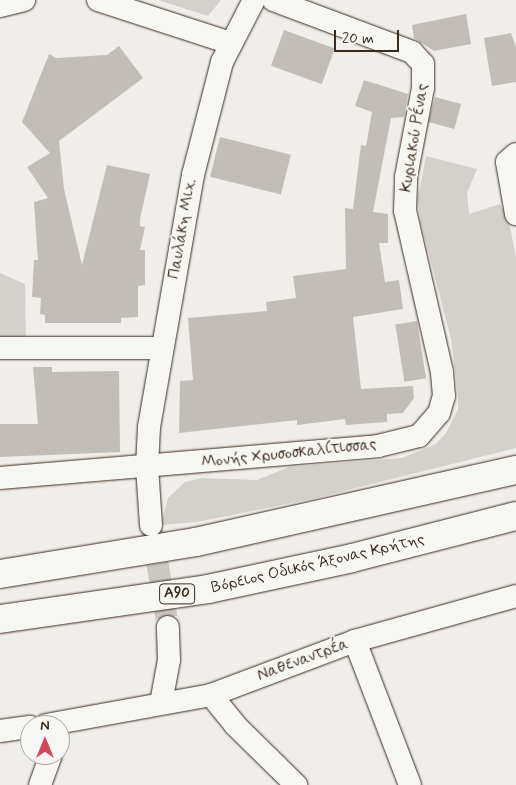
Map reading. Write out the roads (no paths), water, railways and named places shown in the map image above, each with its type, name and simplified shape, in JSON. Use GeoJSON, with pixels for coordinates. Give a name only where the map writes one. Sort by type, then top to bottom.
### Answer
{"type":"FeatureCollection","features":[{"type":"Feature","properties":{"kind":"highway"},"geometry":{"type":"LineString","coordinates":[[0,574],[196,542],[516,470]]}},
{"type":"Feature","properties":{"kind":"highway","name":"Βόρειος Οδικός Άξονας Κρήτης"},"geometry":{"type":"LineString","coordinates":[[0,619],[208,589],[352,558],[516,516]]}},
{"type":"Feature","properties":{"kind":"street"},"geometry":{"type":"LineString","coordinates":[[0,6],[24,0]]}},
{"type":"Feature","properties":{"kind":"street"},"geometry":{"type":"LineString","coordinates":[[98,0],[230,43]]}},
{"type":"Feature","properties":{"kind":"street","name":"Παυλάκη Μιχ."},"geometry":{"type":"LineString","coordinates":[[151,525],[147,467],[149,427],[198,152],[230,43],[254,0]]}},
{"type":"Feature","properties":{"kind":"street","name":"Κυριακού Ρένας"},"geometry":{"type":"LineString","coordinates":[[273,0],[412,52],[423,64],[423,88],[405,193],[413,254],[444,384],[442,404],[428,428]]}},
{"type":"Feature","properties":{"kind":"street"},"geometry":{"type":"LineString","coordinates":[[516,154],[507,162],[516,214]]}},
{"type":"Feature","properties":{"kind":"street"},"geometry":{"type":"LineString","coordinates":[[0,348],[162,348]]}},
{"type":"Feature","properties":{"kind":"street","name":"Μονής Χρυσοσκαλίτισσας"},"geometry":{"type":"LineString","coordinates":[[0,478],[378,446],[410,439],[428,428]]}},
{"type":"Feature","properties":{"kind":"street"},"geometry":{"type":"LineString","coordinates":[[355,641],[516,596]]}},
{"type":"Feature","properties":{"kind":"street"},"geometry":{"type":"LineString","coordinates":[[161,703],[169,660],[168,627]]}},
{"type":"Feature","properties":{"kind":"street","name":"Ναθεναντρέα"},"geometry":{"type":"LineString","coordinates":[[70,721],[211,695],[355,641],[410,785]]}},
{"type":"Feature","properties":{"kind":"street"},"geometry":{"type":"LineString","coordinates":[[211,695],[236,725],[296,785]]}},
{"type":"Feature","properties":{"kind":"street"},"geometry":{"type":"LineString","coordinates":[[0,730],[20,728]]}},
{"type":"Feature","properties":{"kind":"street"},"geometry":{"type":"LineString","coordinates":[[40,785],[48,765]]}},
{"type":"Feature","properties":{"kind":"tunnel"},"geometry":{"type":"LineString","coordinates":[[152,531],[168,627]]}}]}
